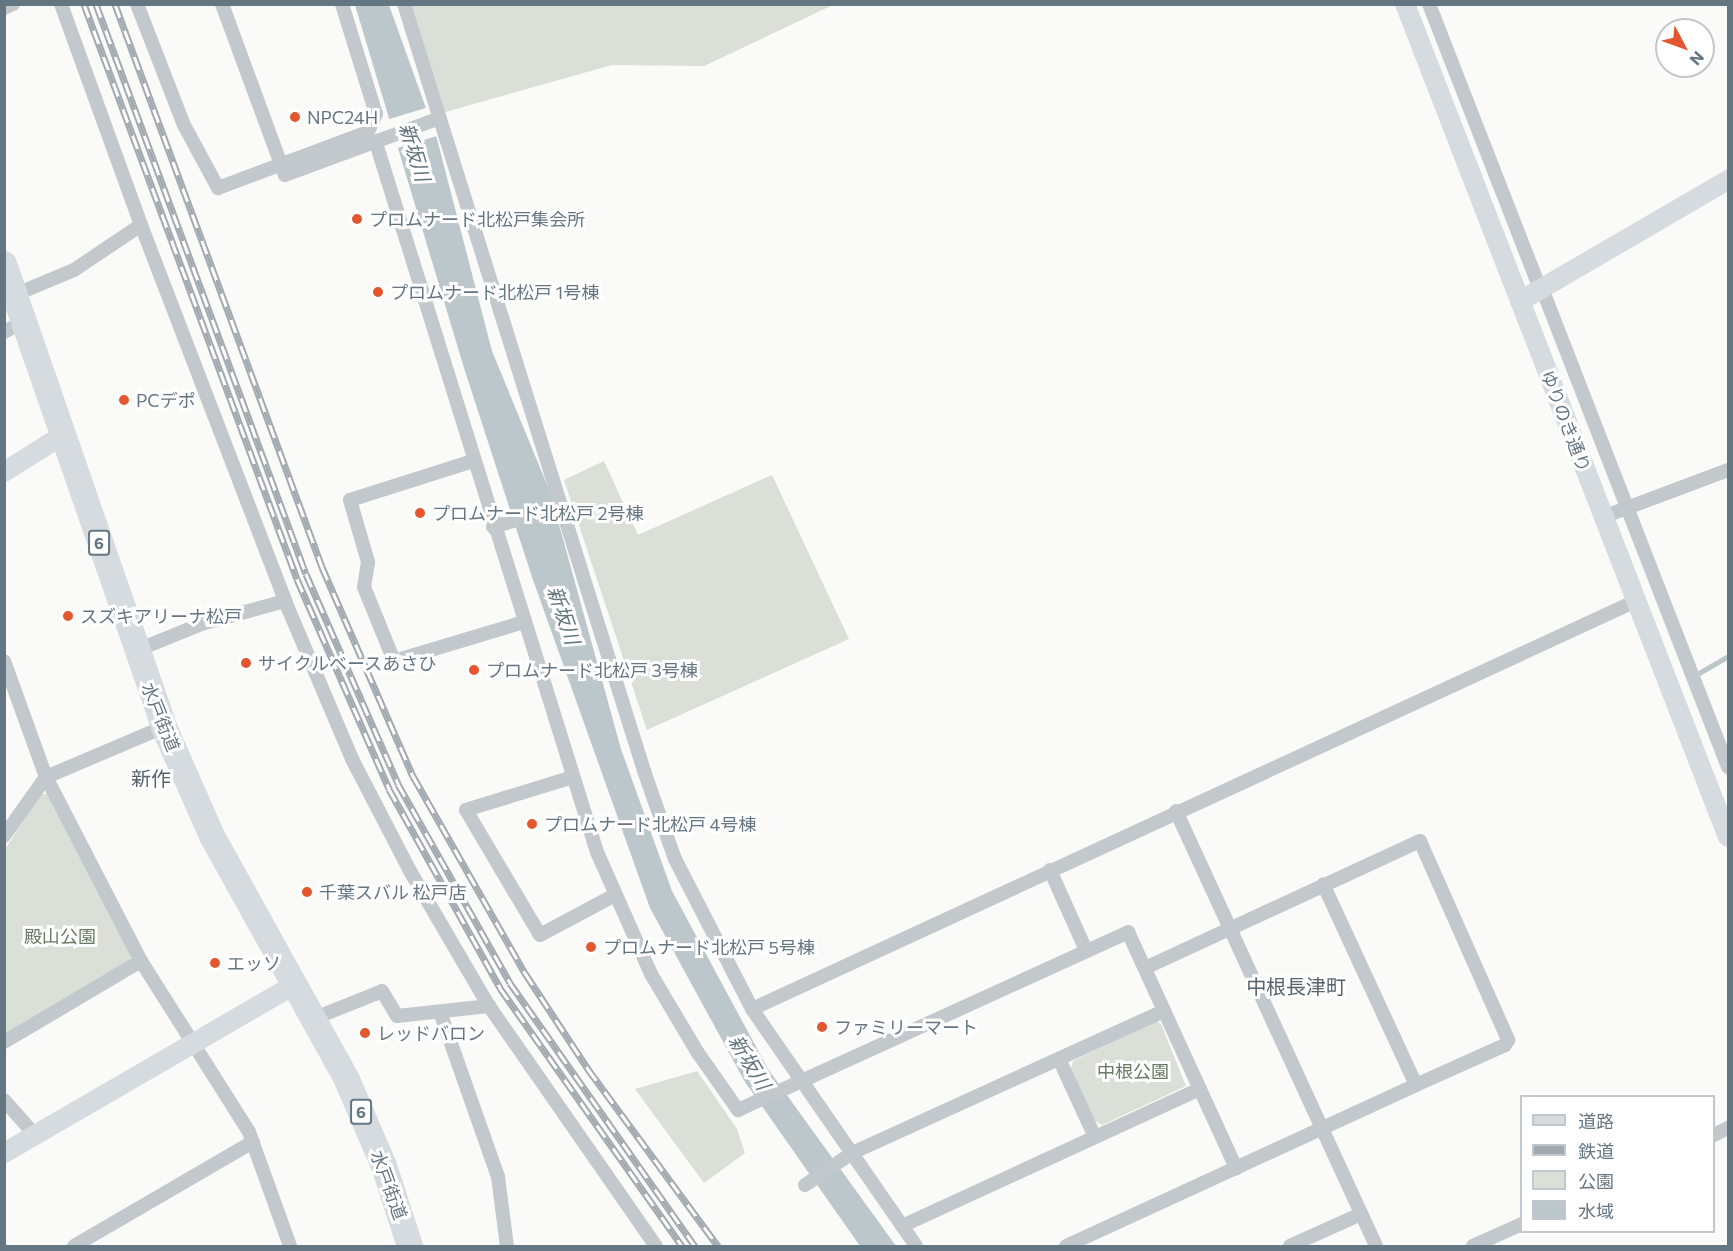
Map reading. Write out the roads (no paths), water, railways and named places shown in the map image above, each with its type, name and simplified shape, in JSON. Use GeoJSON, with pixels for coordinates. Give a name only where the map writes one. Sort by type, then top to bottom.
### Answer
{"type":"FeatureCollection","features":[{"type":"Feature","properties":{"kind":"highway","name":"水戸街道"},"geometry":{"type":"LineString","coordinates":[[4,264],[14,295],[14,327],[63,435],[135,651],[164,727],[212,836],[315,1018],[359,1106],[410,1246]]}},
{"type":"Feature","properties":{"kind":"street"},"geometry":{"type":"LineString","coordinates":[[4,8],[13,4]]}},
{"type":"Feature","properties":{"kind":"street"},"geometry":{"type":"LineString","coordinates":[[61,4],[141,225],[285,601],[352,759],[410,871],[489,1006],[656,1246]]}},
{"type":"Feature","properties":{"kind":"street"},"geometry":{"type":"LineString","coordinates":[[137,4],[184,125],[218,188],[279,163],[368,132],[376,114],[342,4]]}},
{"type":"Feature","properties":{"kind":"street"},"geometry":{"type":"LineString","coordinates":[[222,4],[285,175],[437,119]]}},
{"type":"Feature","properties":{"kind":"street"},"geometry":{"type":"LineString","coordinates":[[404,4],[437,119],[663,829],[705,922],[752,1009],[916,1246]]}},
{"type":"Feature","properties":{"kind":"street"},"geometry":{"type":"LineString","coordinates":[[1429,4],[1728,767]]}},
{"type":"Feature","properties":{"kind":"street","name":"ゆりのき通り"},"geometry":{"type":"LineString","coordinates":[[1406,5],[1603,517],[1724,812],[1728,837]]}},
{"type":"Feature","properties":{"kind":"street"},"geometry":{"type":"LineString","coordinates":[[376,143],[493,528],[573,777],[615,896],[651,974],[698,1053],[738,1110],[1128,932],[1236,1168]]}},
{"type":"Feature","properties":{"kind":"street"},"geometry":{"type":"LineString","coordinates":[[1520,301],[1542,292],[1728,180]]}},
{"type":"Feature","properties":{"kind":"street"},"geometry":{"type":"LineString","coordinates":[[14,295],[74,270],[141,225]]}},
{"type":"Feature","properties":{"kind":"street"},"geometry":{"type":"LineString","coordinates":[[4,472],[63,435]]}},
{"type":"Feature","properties":{"kind":"street"},"geometry":{"type":"LineString","coordinates":[[473,461],[350,500],[368,562],[363,587],[394,661],[524,622]]}},
{"type":"Feature","properties":{"kind":"street"},"geometry":{"type":"LineString","coordinates":[[1603,517],[1728,470]]}},
{"type":"Feature","properties":{"kind":"street"},"geometry":{"type":"LineString","coordinates":[[493,528],[562,506]]}},
{"type":"Feature","properties":{"kind":"street"},"geometry":{"type":"LineString","coordinates":[[752,1009],[1176,811],[1638,600]]}},
{"type":"Feature","properties":{"kind":"street"},"geometry":{"type":"LineString","coordinates":[[135,651],[201,624],[285,601]]}},
{"type":"Feature","properties":{"kind":"street"},"geometry":{"type":"LineString","coordinates":[[4,661],[46,777],[141,961],[253,1142],[290,1246]]}},
{"type":"Feature","properties":{"kind":"street"},"geometry":{"type":"LineString","coordinates":[[4,836],[46,777],[164,727]]}},
{"type":"Feature","properties":{"kind":"street"},"geometry":{"type":"LineString","coordinates":[[573,777],[466,810],[540,935],[615,896]]}},
{"type":"Feature","properties":{"kind":"street"},"geometry":{"type":"LineString","coordinates":[[1176,811],[1376,1246]]}},
{"type":"Feature","properties":{"kind":"street"},"geometry":{"type":"LineString","coordinates":[[1066,1246],[1505,1045],[1508,1040],[1420,841],[1145,968]]}},
{"type":"Feature","properties":{"kind":"street"},"geometry":{"type":"LineString","coordinates":[[1050,870],[1086,950]]}},
{"type":"Feature","properties":{"kind":"street"},"geometry":{"type":"LineString","coordinates":[[1323,884],[1416,1085]]}},
{"type":"Feature","properties":{"kind":"street"},"geometry":{"type":"LineString","coordinates":[[4,1042],[141,961]]}},
{"type":"Feature","properties":{"kind":"street"},"geometry":{"type":"LineString","coordinates":[[4,1152],[295,984]]}},
{"type":"Feature","properties":{"kind":"street"},"geometry":{"type":"LineString","coordinates":[[315,1018],[382,991],[397,1016],[489,1006]]}},
{"type":"Feature","properties":{"kind":"street"},"geometry":{"type":"LineString","coordinates":[[804,1185],[852,1153],[1164,1011]]}},
{"type":"Feature","properties":{"kind":"street"},"geometry":{"type":"LineString","coordinates":[[440,1012],[498,1177],[507,1246]]}},
{"type":"Feature","properties":{"kind":"street"},"geometry":{"type":"LineString","coordinates":[[1059,1059],[1095,1137]]}},
{"type":"Feature","properties":{"kind":"street"},"geometry":{"type":"LineString","coordinates":[[902,1226],[1200,1089]]}},
{"type":"Feature","properties":{"kind":"street"},"geometry":{"type":"LineString","coordinates":[[4,1100],[35,1135]]}},
{"type":"Feature","properties":{"kind":"street"},"geometry":{"type":"LineString","coordinates":[[74,1246],[253,1142]]}},
{"type":"Feature","properties":{"kind":"street"},"geometry":{"type":"LineString","coordinates":[[1290,1246],[1361,1214]]}},
{"type":"Feature","properties":{"kind":"street"},"geometry":{"type":"LineString","coordinates":[[1473,1246],[1520,1224]]}},
{"type":"Feature","properties":{"kind":"water","name":"新坂川"},"geometry":{"type":"Polygon","coordinates":[[[355,5],[389,5],[437,139],[492,351],[550,492],[621,749],[672,891],[768,1069],[896,1246],[860,1246],[745,1082],[650,908],[532,577],[464,368],[355,5]]]}},
{"type":"Feature","properties":{"kind":"waterway"},"geometry":{"type":"LineString","coordinates":[[1699,673],[1728,656]]}},
{"type":"Feature","properties":{"kind":"railway"},"geometry":{"type":"LineString","coordinates":[[84,4],[297,579],[389,789],[500,988],[682,1246]]}},
{"type":"Feature","properties":{"kind":"railway"},"geometry":{"type":"LineString","coordinates":[[96,4],[306,574],[398,784],[510,983],[695,1246]]}},
{"type":"Feature","properties":{"kind":"railway"},"geometry":{"type":"LineString","coordinates":[[115,4],[322,567],[413,776],[525,973],[588,1069],[718,1246]]}},
{"type":"Feature","properties":{"kind":"place","name":"NPC24H"},"geometry":{"type":"Point","coordinates":[295,117]}},
{"type":"Feature","properties":{"kind":"place","name":"プロムナード北松戸集会所"},"geometry":{"type":"Point","coordinates":[357,219]}},
{"type":"Feature","properties":{"kind":"place","name":"プロムナード北松戸 1号棟"},"geometry":{"type":"Point","coordinates":[378,292]}},
{"type":"Feature","properties":{"kind":"place","name":"PCデポ"},"geometry":{"type":"Point","coordinates":[124,400]}},
{"type":"Feature","properties":{"kind":"place","name":"プロムナード北松戸 2号棟"},"geometry":{"type":"Point","coordinates":[420,513]}},
{"type":"Feature","properties":{"kind":"place","name":"スズキアリーナ松戸"},"geometry":{"type":"Point","coordinates":[68,616]}},
{"type":"Feature","properties":{"kind":"place","name":"サイクルベースあさひ"},"geometry":{"type":"Point","coordinates":[246,663]}},
{"type":"Feature","properties":{"kind":"place","name":"プロムナード北松戸 3号棟"},"geometry":{"type":"Point","coordinates":[474,670]}},
{"type":"Feature","properties":{"kind":"place","name":"プロムナード北松戸 4号棟"},"geometry":{"type":"Point","coordinates":[532,824]}},
{"type":"Feature","properties":{"kind":"place","name":"千葉スバル 松戸店"},"geometry":{"type":"Point","coordinates":[307,892]}},
{"type":"Feature","properties":{"kind":"place","name":"プロムナード北松戸 5号棟"},"geometry":{"type":"Point","coordinates":[591,947]}},
{"type":"Feature","properties":{"kind":"place","name":"エッソ"},"geometry":{"type":"Point","coordinates":[215,963]}},
{"type":"Feature","properties":{"kind":"place","name":"ファミリーマート"},"geometry":{"type":"Point","coordinates":[822,1027]}},
{"type":"Feature","properties":{"kind":"place","name":"レッドバロン"},"geometry":{"type":"Point","coordinates":[365,1033]}},
{"type":"Feature","properties":{"kind":"district","name":"新作"},"geometry":{"type":"Point","coordinates":[151,778]}},
{"type":"Feature","properties":{"kind":"district","name":"中根長津町"},"geometry":{"type":"Point","coordinates":[1296,986]}},
{"type":"Feature","properties":{"kind":"park label","name":"殿山公園"},"geometry":{"type":"Point","coordinates":[60,936]}},
{"type":"Feature","properties":{"kind":"park label","name":"中根公園"},"geometry":{"type":"Point","coordinates":[1133,1071]}}]}
